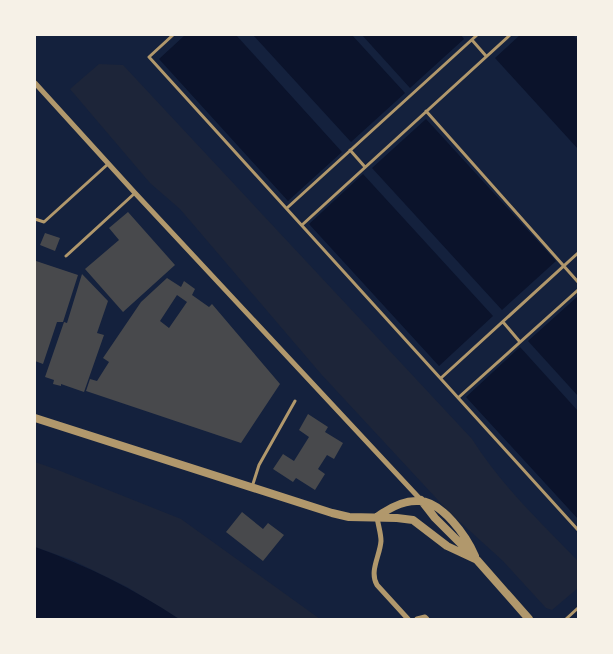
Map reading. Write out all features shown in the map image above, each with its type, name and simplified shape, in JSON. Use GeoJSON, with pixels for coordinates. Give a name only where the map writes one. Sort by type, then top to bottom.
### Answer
{"type":"FeatureCollection","features":[{"type":"Feature","properties":{"kind":"street"},"geometry":{"type":"LineString","coordinates":[[35,83],[134,193],[421,500],[441,510],[453,523],[471,546],[477,560],[529,619]]}},
{"type":"Feature","properties":{"kind":"street"},"geometry":{"type":"LineString","coordinates":[[35,418],[251,488],[349,517],[405,518],[413,520],[447,546],[477,560]]}},
{"type":"Feature","properties":{"kind":"street"},"geometry":{"type":"LineString","coordinates":[[377,517],[399,505],[421,500]]}},
{"type":"Feature","properties":{"kind":"street"},"geometry":{"type":"LineString","coordinates":[[377,517],[381,538],[374,579],[377,585],[408,619]]}},
{"type":"Feature","properties":{"kind":"street"},"geometry":{"type":"LineString","coordinates":[[417,619],[425,617],[427,619]]}},
{"type":"Feature","properties":{"kind":"lane"},"geometry":{"type":"LineString","coordinates":[[173,35],[149,57],[578,530]]}},
{"type":"Feature","properties":{"kind":"lane"},"geometry":{"type":"LineString","coordinates":[[286,208],[477,35]]}},
{"type":"Feature","properties":{"kind":"lane"},"geometry":{"type":"LineString","coordinates":[[302,225],[510,35]]}},
{"type":"Feature","properties":{"kind":"lane"},"geometry":{"type":"LineString","coordinates":[[472,40],[486,56]]}},
{"type":"Feature","properties":{"kind":"lane"},"geometry":{"type":"LineString","coordinates":[[426,111],[578,282]]}},
{"type":"Feature","properties":{"kind":"lane"},"geometry":{"type":"LineString","coordinates":[[350,150],[365,167]]}},
{"type":"Feature","properties":{"kind":"lane"},"geometry":{"type":"LineString","coordinates":[[35,219],[44,222],[108,164]]}},
{"type":"Feature","properties":{"kind":"lane"},"geometry":{"type":"LineString","coordinates":[[66,256],[134,193]]}},
{"type":"Feature","properties":{"kind":"lane"},"geometry":{"type":"LineString","coordinates":[[441,378],[578,253]]}},
{"type":"Feature","properties":{"kind":"lane"},"geometry":{"type":"LineString","coordinates":[[459,397],[578,290]]}},
{"type":"Feature","properties":{"kind":"lane"},"geometry":{"type":"LineString","coordinates":[[503,322],[520,342]]}},
{"type":"Feature","properties":{"kind":"lane"},"geometry":{"type":"LineString","coordinates":[[251,488],[259,465],[295,401]]}},
{"type":"Feature","properties":{"kind":"lane"},"geometry":{"type":"LineString","coordinates":[[566,619],[578,608]]}},
{"type":"Feature","properties":{"kind":"shaded area"},"geometry":{"type":"Polygon","coordinates":[[[185,35],[236,35],[342,152],[288,201],[159,59],[185,35]]]}},
{"type":"Feature","properties":{"kind":"shaded area"},"geometry":{"type":"Polygon","coordinates":[[[253,35],[352,35],[405,93],[351,142],[253,35]]]}},
{"type":"Feature","properties":{"kind":"shaded area"},"geometry":{"type":"Polygon","coordinates":[[[362,35],[461,35],[464,39],[410,88],[362,35]]]}},
{"type":"Feature","properties":{"kind":"shaded area"},"geometry":{"type":"Polygon","coordinates":[[[520,35],[573,35],[578,40],[578,149],[495,58],[520,35]]]}},
{"type":"Feature","properties":{"kind":"shaded area"},"geometry":{"type":"Polygon","coordinates":[[[99,64],[123,65],[472,439],[508,488],[578,561],[578,588],[552,610],[546,608],[503,561],[449,512],[321,374],[180,209],[150,183],[70,89],[99,64]]]}},
{"type":"Feature","properties":{"kind":"shaded area"},"geometry":{"type":"Polygon","coordinates":[[[426,119],[556,261],[502,310],[372,168],[426,119]]]}},
{"type":"Feature","properties":{"kind":"shaded area"},"geometry":{"type":"Polygon","coordinates":[[[363,174],[493,316],[439,366],[309,224],[363,174]]]}},
{"type":"Feature","properties":{"kind":"shaded area"},"geometry":{"type":"Polygon","coordinates":[[[578,296],[578,396],[528,341],[578,296]]]}},
{"type":"Feature","properties":{"kind":"shaded area"},"geometry":{"type":"Polygon","coordinates":[[[520,347],[578,411],[578,519],[466,397],[520,347]]]}},
{"type":"Feature","properties":{"kind":"shaded area"},"geometry":{"type":"Polygon","coordinates":[[[35,462],[181,519],[320,619],[179,619],[127,587],[72,560],[35,547],[35,462]]]}},
{"type":"Feature","properties":{"kind":"shaded area"},"geometry":{"type":"Polygon","coordinates":[[[35,547],[109,578],[179,619],[35,619],[35,547]]]}},
{"type":"Feature","properties":{"kind":"building"},"geometry":{"type":"Polygon","coordinates":[[[128,212],[175,265],[123,312],[85,269],[119,240],[109,228],[128,212]]]}},
{"type":"Feature","properties":{"kind":"building"},"geometry":{"type":"Polygon","coordinates":[[[45,233],[60,238],[55,251],[40,245],[45,233]]]}},
{"type":"Feature","properties":{"kind":"building"},"geometry":{"type":"Polygon","coordinates":[[[36,261],[78,275],[63,322],[57,322],[43,364],[35,361],[36,261]]]}},
{"type":"Feature","properties":{"kind":"building"},"geometry":{"type":"Polygon","coordinates":[[[82,274],[108,301],[97,333],[104,335],[84,392],[61,384],[61,386],[53,384],[54,380],[45,377],[64,322],[67,323],[82,274]]]}},
{"type":"Feature","properties":{"kind":"building"},"geometry":{"type":"Polygon","coordinates":[[[167,278],[181,287],[184,281],[195,289],[192,295],[209,307],[212,304],[280,384],[241,443],[86,391],[90,379],[97,381],[109,362],[103,358],[141,302],[167,278]],[[177,295],[160,321],[169,328],[187,302],[177,295]]]}},
{"type":"Feature","properties":{"kind":"building"},"geometry":{"type":"Polygon","coordinates":[[[308,414],[328,427],[325,432],[343,443],[334,459],[327,455],[318,469],[325,474],[315,490],[296,478],[293,482],[273,469],[283,454],[294,461],[309,437],[299,430],[308,414]]]}},
{"type":"Feature","properties":{"kind":"building"},"geometry":{"type":"Polygon","coordinates":[[[242,512],[263,529],[268,523],[284,535],[263,561],[226,532],[242,512]]]}}]}
